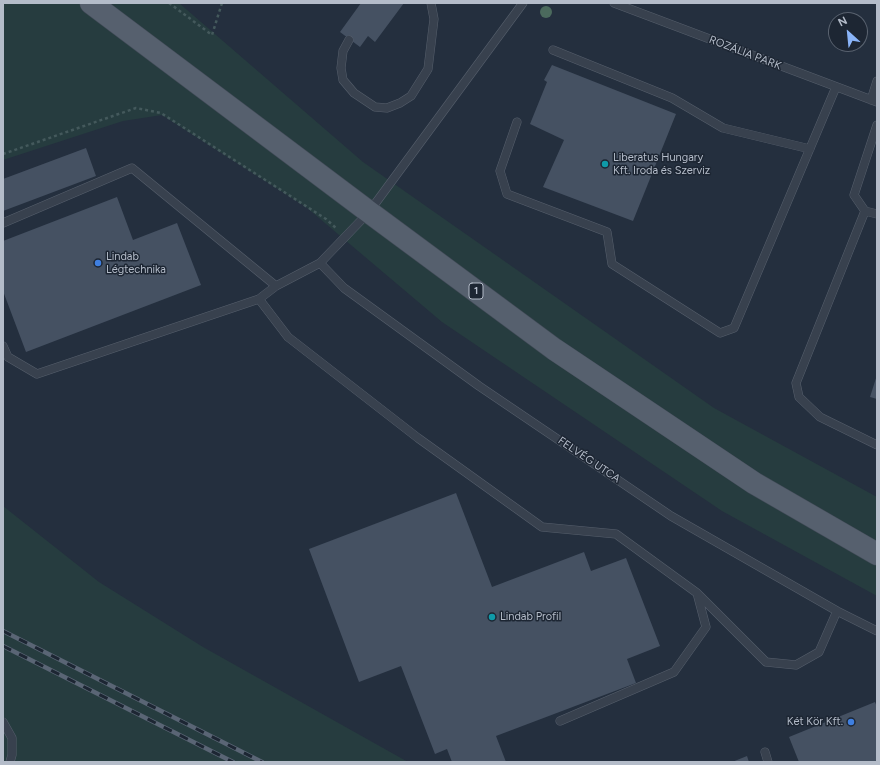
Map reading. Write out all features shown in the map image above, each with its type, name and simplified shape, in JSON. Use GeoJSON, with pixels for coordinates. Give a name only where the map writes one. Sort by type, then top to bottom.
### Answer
{"type":"FeatureCollection","features":[{"type":"Feature","properties":{"kind":"main road","name":"1"},"geometry":{"type":"LineString","coordinates":[[91,3],[554,349],[754,482],[877,554]]}},
{"type":"Feature","properties":{"kind":"lane"},"geometry":{"type":"LineString","coordinates":[[349,40],[343,51],[341,68],[343,80],[354,94],[375,107],[386,108],[400,104],[411,96],[428,69],[434,19],[431,3]]}},
{"type":"Feature","properties":{"kind":"lane"},"geometry":{"type":"LineString","coordinates":[[3,346],[8,357],[37,374],[258,299],[276,286],[320,262],[369,212],[523,3]]}},
{"type":"Feature","properties":{"kind":"lane","name":"ROZÁLIA PARK"},"geometry":{"type":"LineString","coordinates":[[614,3],[874,101]]}},
{"type":"Feature","properties":{"kind":"lane"},"geometry":{"type":"LineString","coordinates":[[554,50],[672,98],[723,128],[810,149]]}},
{"type":"Feature","properties":{"kind":"lane"},"geometry":{"type":"LineString","coordinates":[[874,101],[877,81]]}},
{"type":"Feature","properties":{"kind":"lane"},"geometry":{"type":"LineString","coordinates":[[517,122],[500,171],[507,194],[607,232],[612,264],[720,333],[734,328],[836,87]]}},
{"type":"Feature","properties":{"kind":"lane"},"geometry":{"type":"LineString","coordinates":[[877,125],[854,195],[865,211],[877,214]]}},
{"type":"Feature","properties":{"kind":"lane"},"geometry":{"type":"LineString","coordinates":[[3,223],[132,168],[276,286]]}},
{"type":"Feature","properties":{"kind":"lane"},"geometry":{"type":"LineString","coordinates":[[865,211],[796,383],[799,397],[820,417],[877,445]]}},
{"type":"Feature","properties":{"kind":"lane","name":"FELVÉG UTCA"},"geometry":{"type":"LineString","coordinates":[[320,262],[344,288],[479,386],[672,516],[837,611],[877,631]]}},
{"type":"Feature","properties":{"kind":"lane"},"geometry":{"type":"LineString","coordinates":[[258,299],[288,337],[418,438],[542,526],[616,534],[697,594],[766,662],[796,665],[819,652],[837,611]]}},
{"type":"Feature","properties":{"kind":"lane"},"geometry":{"type":"LineString","coordinates":[[560,722],[674,672],[706,627],[697,594]]}},
{"type":"Feature","properties":{"kind":"lane"},"geometry":{"type":"LineString","coordinates":[[3,722],[12,738],[12,756],[10,762]]}},
{"type":"Feature","properties":{"kind":"lane"},"geometry":{"type":"LineString","coordinates":[[764,752],[768,762]]}},
{"type":"Feature","properties":{"kind":"path"},"geometry":{"type":"LineString","coordinates":[[169,3],[212,35],[222,3]]}},
{"type":"Feature","properties":{"kind":"path"},"geometry":{"type":"LineString","coordinates":[[3,154],[136,108],[161,113],[326,219],[346,236]]}},
{"type":"Feature","properties":{"kind":"green space"},"geometry":{"type":"Polygon","coordinates":[[[3,3],[179,3],[363,162],[714,408],[877,497],[877,596],[722,511],[442,322],[306,207],[162,115],[123,121],[3,160],[3,3]]]}},
{"type":"Feature","properties":{"kind":"green space"},"geometry":{"type":"Polygon","coordinates":[[[3,506],[99,582],[203,647],[408,762],[3,762],[3,506]]]}},
{"type":"Feature","properties":{"kind":"building"},"geometry":{"type":"Polygon","coordinates":[[[361,3],[404,3],[375,42],[368,36],[360,47],[340,32],[361,3]]]}},
{"type":"Feature","properties":{"kind":"building","name":"Liberatus Hungary Kft. Iroda és Szerviz"},"geometry":{"type":"Polygon","coordinates":[[[552,65],[676,114],[633,221],[543,187],[564,140],[530,124],[547,82],[544,80],[552,65]]]}},
{"type":"Feature","properties":{"kind":"building"},"geometry":{"type":"Polygon","coordinates":[[[86,148],[96,176],[3,211],[3,179],[86,148]]]}},
{"type":"Feature","properties":{"kind":"building","name":"Lindab Légtechnika"},"geometry":{"type":"Polygon","coordinates":[[[117,197],[133,240],[177,223],[201,285],[26,352],[3,291],[3,241],[117,197]]]}},
{"type":"Feature","properties":{"kind":"building"},"geometry":{"type":"Polygon","coordinates":[[[877,375],[877,399],[870,397],[877,375]]]}},
{"type":"Feature","properties":{"kind":"building","name":"Lindab Profil"},"geometry":{"type":"Polygon","coordinates":[[[456,493],[492,587],[584,552],[591,571],[626,558],[660,646],[627,659],[636,683],[496,736],[506,762],[452,762],[447,749],[435,754],[401,666],[359,682],[309,549],[456,493]]]}},
{"type":"Feature","properties":{"kind":"building","name":"Két Kör Kft."},"geometry":{"type":"Polygon","coordinates":[[[875,702],[877,707],[877,762],[799,762],[789,737],[875,702]]]}},
{"type":"Feature","properties":{"kind":"building"},"geometry":{"type":"Polygon","coordinates":[[[747,756],[749,762],[732,762],[747,756]]]}},
{"type":"Feature","properties":{"kind":"railway"},"geometry":{"type":"LineString","coordinates":[[3,631],[262,762]]}},
{"type":"Feature","properties":{"kind":"railway"},"geometry":{"type":"LineString","coordinates":[[3,646],[233,762]]}},
{"type":"Feature","properties":{"kind":"place","name":"Liberatus Hungary Kft. Iroda és Szerviz"},"geometry":{"type":"Point","coordinates":[605,164]}},
{"type":"Feature","properties":{"kind":"place","name":"Lindab Légtechnika"},"geometry":{"type":"Point","coordinates":[98,263]}},
{"type":"Feature","properties":{"kind":"place","name":"Lindab Profil"},"geometry":{"type":"Point","coordinates":[492,617]}},
{"type":"Feature","properties":{"kind":"place","name":"Két Kör Kft."},"geometry":{"type":"Point","coordinates":[851,722]}}]}
